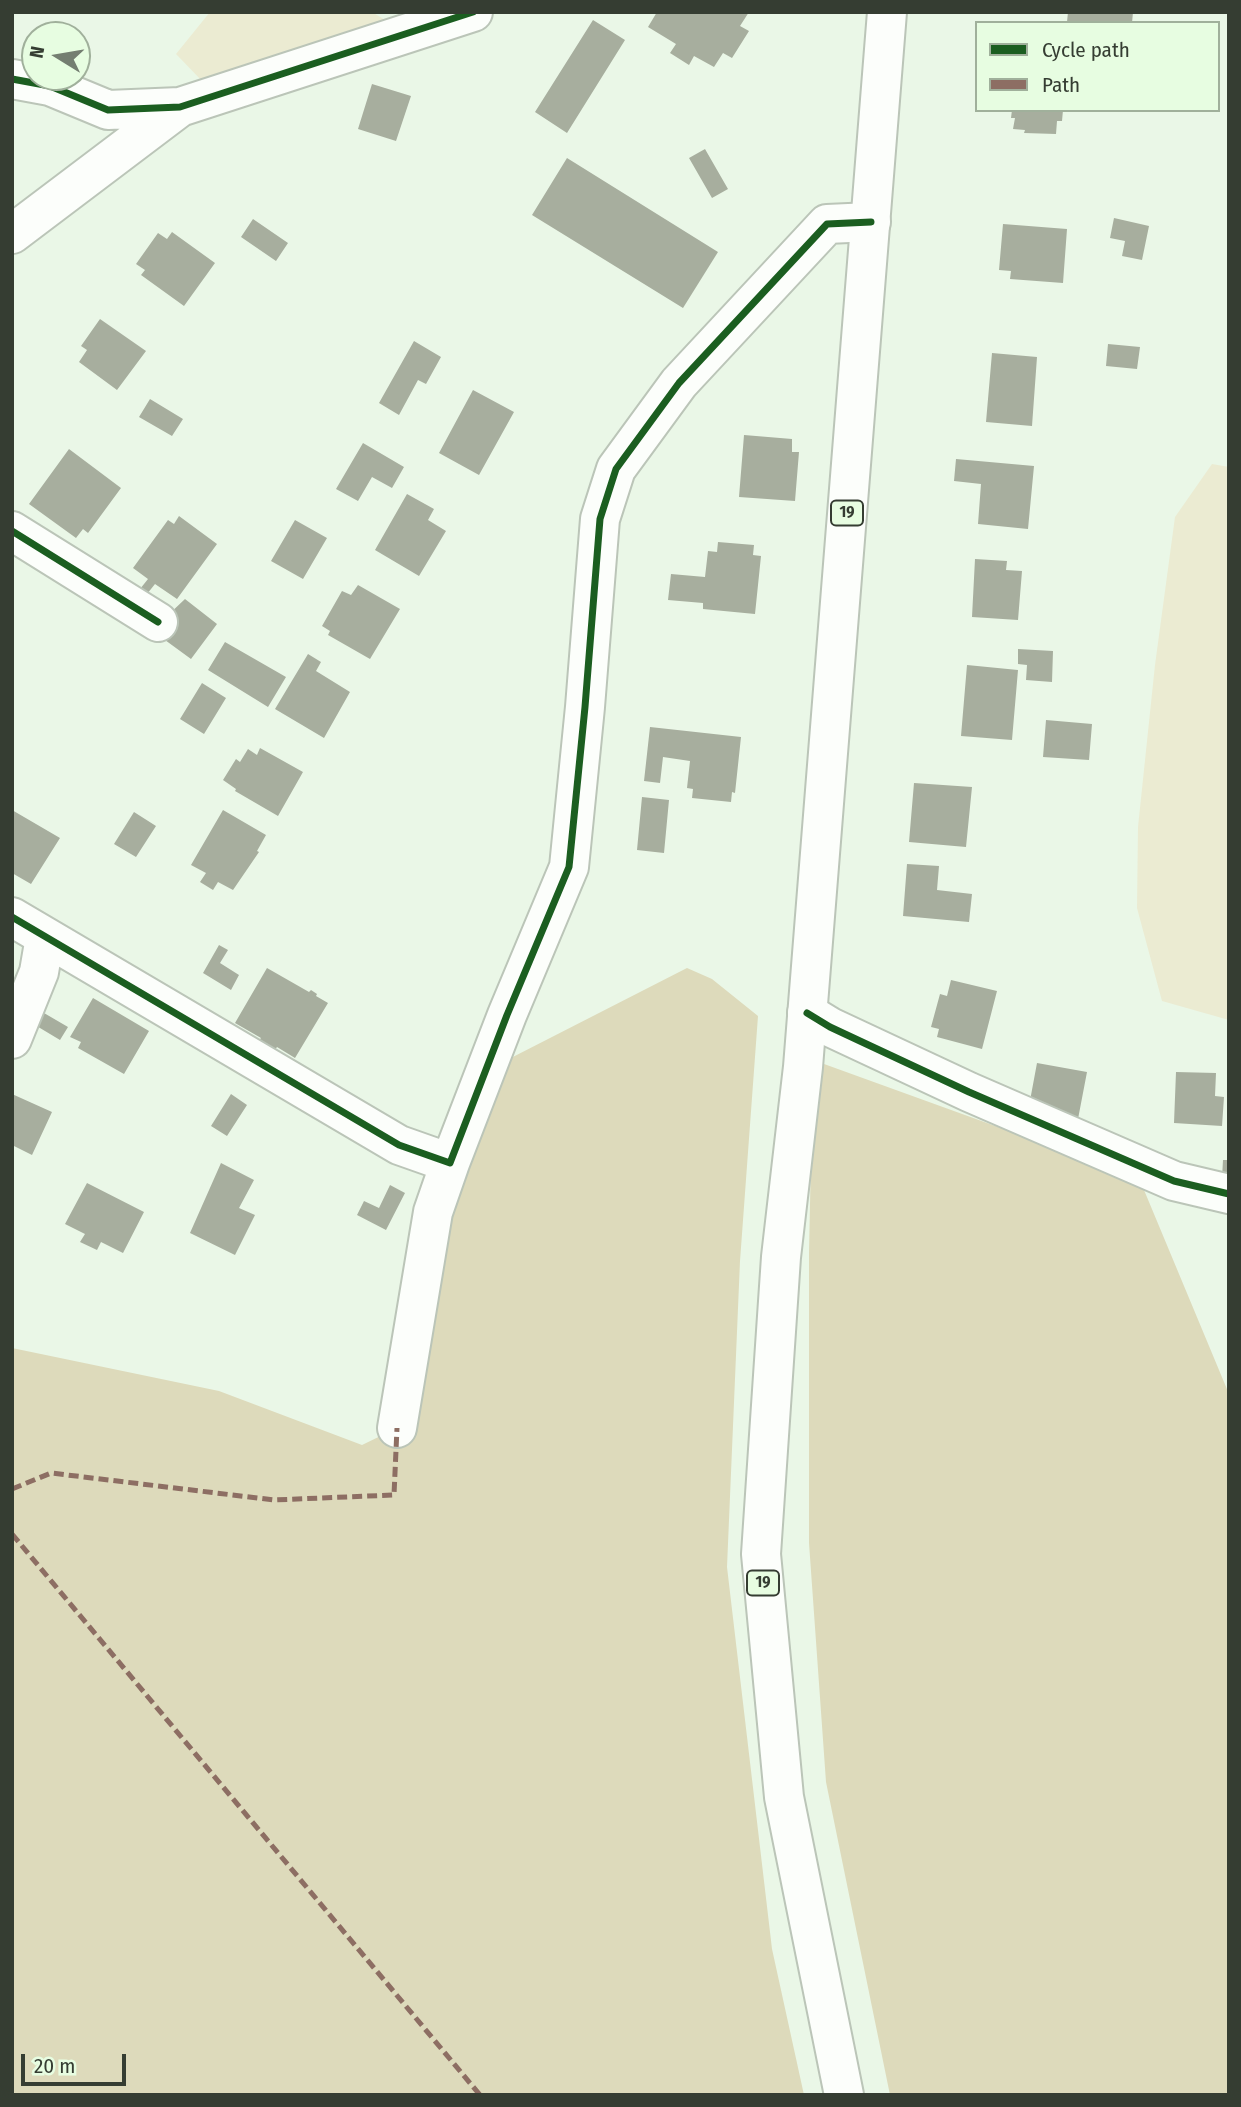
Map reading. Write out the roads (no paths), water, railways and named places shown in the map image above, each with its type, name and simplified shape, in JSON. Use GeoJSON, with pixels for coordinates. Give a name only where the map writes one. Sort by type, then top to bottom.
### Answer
{"type":"FeatureCollection","features":[{"type":"Feature","properties":{"kind":"street"},"geometry":{"type":"LineString","coordinates":[[12,79],[50,86],[108,110],[180,107],[473,12]]}},
{"type":"Feature","properties":{"kind":"street","name":"19"},"geometry":{"type":"LineString","coordinates":[[844,2095],[784,1797],[761,1554],[781,1258],[807,1013],[887,12]]}},
{"type":"Feature","properties":{"kind":"street"},"geometry":{"type":"LineString","coordinates":[[12,234],[180,107]]}},
{"type":"Feature","properties":{"kind":"street"},"geometry":{"type":"LineString","coordinates":[[397,1428],[433,1212],[506,1015],[569,867],[600,519],[616,469],[679,383],[827,224],[871,222]]}},
{"type":"Feature","properties":{"kind":"street"},"geometry":{"type":"LineString","coordinates":[[12,531],[158,622]]}},
{"type":"Feature","properties":{"kind":"street"},"geometry":{"type":"LineString","coordinates":[[12,917],[399,1145],[450,1163]]}},
{"type":"Feature","properties":{"kind":"street"},"geometry":{"type":"LineString","coordinates":[[12,1039],[39,972],[45,937]]}},
{"type":"Feature","properties":{"kind":"street"},"geometry":{"type":"LineString","coordinates":[[807,1013],[830,1027],[969,1092],[1148,1170],[1174,1181],[1229,1194]]}}]}
